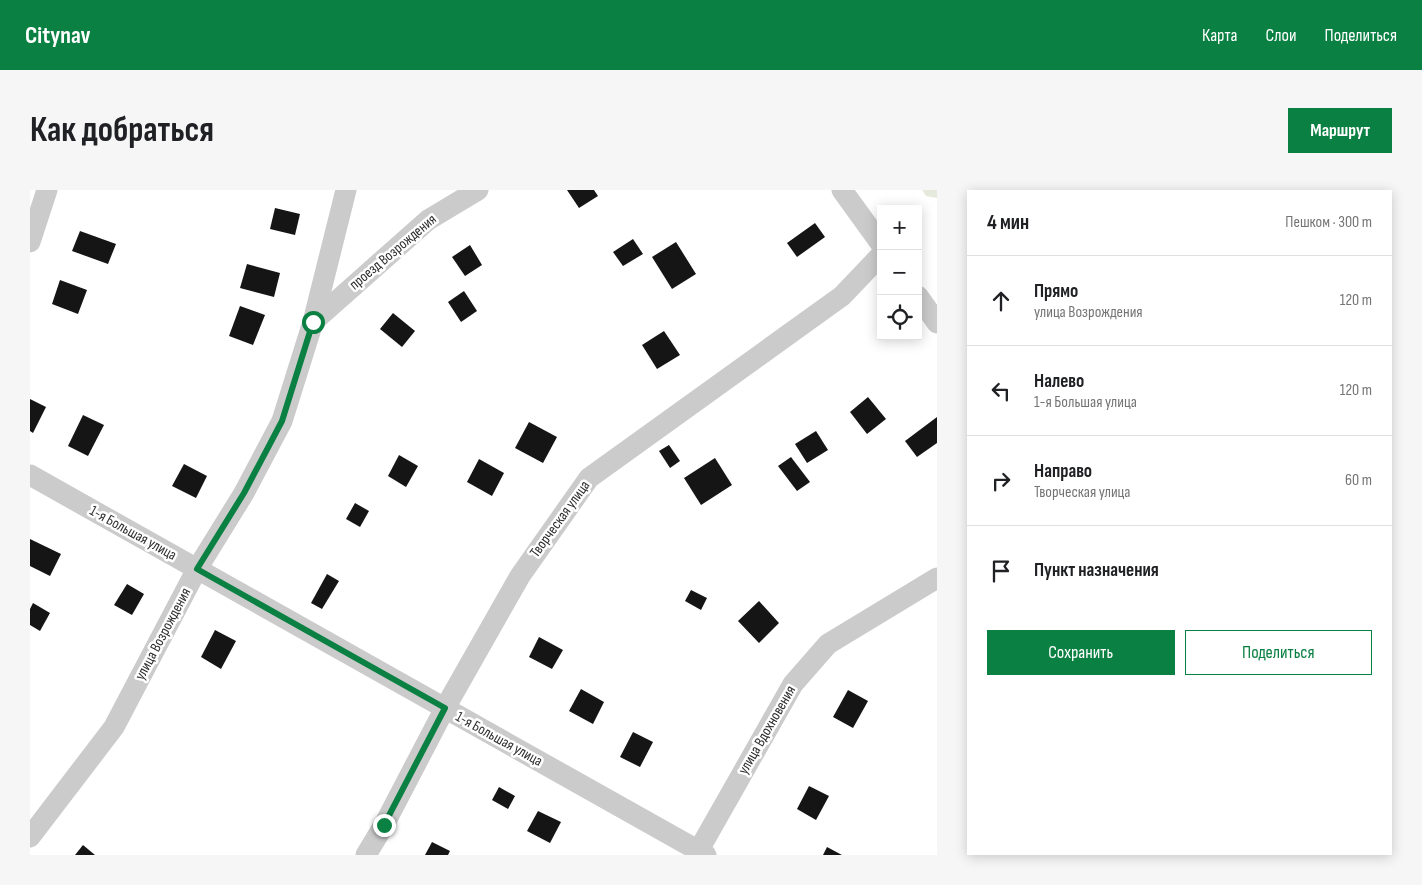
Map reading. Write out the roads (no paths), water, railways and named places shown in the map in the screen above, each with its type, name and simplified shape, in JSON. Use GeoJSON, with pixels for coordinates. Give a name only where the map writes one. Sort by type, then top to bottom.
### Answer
{"type":"FeatureCollection","features":[{"type":"Feature","properties":{"kind":"street"},"geometry":{"type":"LineString","coordinates":[[30,242],[46,190]]}},
{"type":"Feature","properties":{"kind":"street","name":"улица Возрождения"},"geometry":{"type":"LineString","coordinates":[[30,837],[114,726],[197,569],[244,493],[282,421],[313,322],[346,190]]}},
{"type":"Feature","properties":{"kind":"street","name":"проезд Возрождения"},"geometry":{"type":"LineString","coordinates":[[313,322],[428,220],[478,190]]}},
{"type":"Feature","properties":{"kind":"street"},"geometry":{"type":"LineString","coordinates":[[842,190],[877,238]]}},
{"type":"Feature","properties":{"kind":"street","name":"Творческая улица"},"geometry":{"type":"LineString","coordinates":[[366,855],[384,825],[445,708],[520,576],[589,478],[842,296],[877,259]]}},
{"type":"Feature","properties":{"kind":"street"},"geometry":{"type":"LineString","coordinates":[[922,302],[937,323]]}},
{"type":"Feature","properties":{"kind":"street","name":"1-я Большая улица"},"geometry":{"type":"LineString","coordinates":[[30,475],[445,708],[700,854]]}},
{"type":"Feature","properties":{"kind":"street","name":"улица Вдохновения"},"geometry":{"type":"LineString","coordinates":[[700,854],[793,684],[828,644],[937,578]]}}]}
